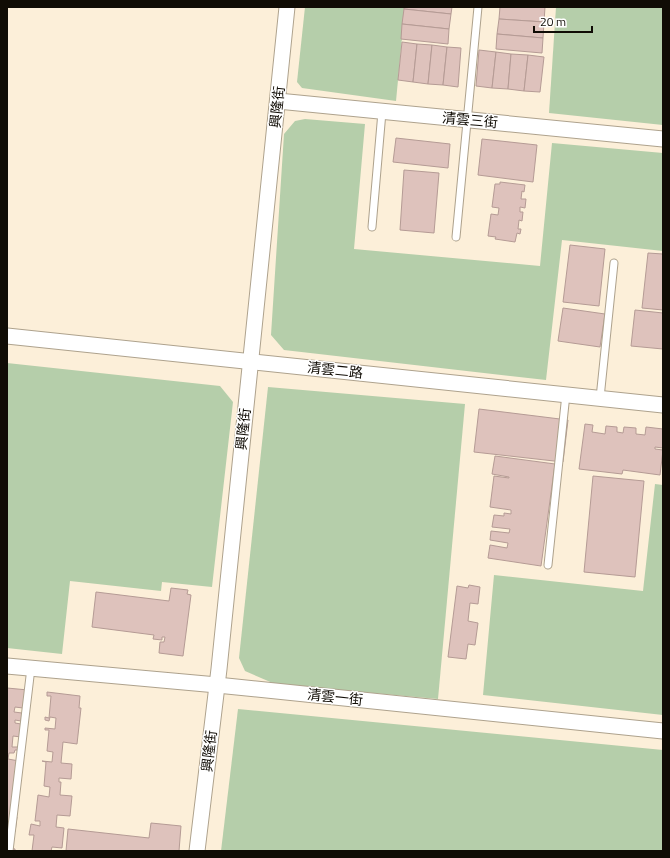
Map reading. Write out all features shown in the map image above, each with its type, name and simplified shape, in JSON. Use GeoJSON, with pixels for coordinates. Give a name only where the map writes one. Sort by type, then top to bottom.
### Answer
{"type":"FeatureCollection","features":[{"type":"Feature","properties":{"kind":"street","name":"興隆街"},"geometry":{"type":"LineString","coordinates":[[197,851],[217,685],[287,7]]}},
{"type":"Feature","properties":{"kind":"street","name":"清雲三街"},"geometry":{"type":"LineString","coordinates":[[278,101],[663,139]]}},
{"type":"Feature","properties":{"kind":"street","name":"清雲二路"},"geometry":{"type":"LineString","coordinates":[[7,336],[663,405]]}},
{"type":"Feature","properties":{"kind":"street","name":"清雲一街"},"geometry":{"type":"LineString","coordinates":[[7,666],[217,685],[663,731]]}},
{"type":"Feature","properties":{"kind":"lane"},"geometry":{"type":"LineString","coordinates":[[456,237],[478,7]]}},
{"type":"Feature","properties":{"kind":"lane"},"geometry":{"type":"LineString","coordinates":[[372,226],[382,112]]}},
{"type":"Feature","properties":{"kind":"lane"},"geometry":{"type":"LineString","coordinates":[[600,398],[614,263]]}},
{"type":"Feature","properties":{"kind":"lane"},"geometry":{"type":"LineString","coordinates":[[548,564],[566,394]]}},
{"type":"Feature","properties":{"kind":"lane"},"geometry":{"type":"LineString","coordinates":[[9,851],[31,668]]}},
{"type":"Feature","properties":{"kind":"green space"},"geometry":{"type":"Polygon","coordinates":[[[305,7],[405,7],[396,101],[302,88],[297,82],[305,7]]]}},
{"type":"Feature","properties":{"kind":"green space"},"geometry":{"type":"Polygon","coordinates":[[[556,7],[663,7],[663,125],[549,113],[556,7]]]}},
{"type":"Feature","properties":{"kind":"green space"},"geometry":{"type":"Polygon","coordinates":[[[305,119],[365,124],[354,249],[540,266],[552,143],[663,153],[663,251],[562,240],[546,380],[284,350],[271,335],[284,134],[295,121],[305,119]]]}},
{"type":"Feature","properties":{"kind":"green space"},"geometry":{"type":"Polygon","coordinates":[[[7,363],[220,386],[233,402],[212,587],[162,582],[161,591],[70,581],[62,654],[7,648],[7,363]]]}},
{"type":"Feature","properties":{"kind":"green space"},"geometry":{"type":"Polygon","coordinates":[[[268,387],[465,404],[438,699],[275,684],[245,671],[239,658],[268,387]]]}},
{"type":"Feature","properties":{"kind":"green space"},"geometry":{"type":"Polygon","coordinates":[[[655,484],[663,485],[663,715],[483,695],[494,575],[643,591],[655,484]]]}},
{"type":"Feature","properties":{"kind":"green space"},"geometry":{"type":"Polygon","coordinates":[[[238,709],[663,750],[663,851],[221,851],[238,709]]]}},
{"type":"Feature","properties":{"kind":"building"},"geometry":{"type":"Polygon","coordinates":[[[404,7],[452,7],[451,14],[404,9],[404,7]]]}},
{"type":"Feature","properties":{"kind":"building"},"geometry":{"type":"Polygon","coordinates":[[[500,7],[545,7],[544,22],[499,19],[500,7]]]}},
{"type":"Feature","properties":{"kind":"building"},"geometry":{"type":"Polygon","coordinates":[[[404,9],[451,14],[449,29],[402,24],[404,9]]]}},
{"type":"Feature","properties":{"kind":"building"},"geometry":{"type":"Polygon","coordinates":[[[499,19],[544,22],[543,38],[497,34],[499,19]]]}},
{"type":"Feature","properties":{"kind":"building"},"geometry":{"type":"Polygon","coordinates":[[[402,24],[449,29],[448,44],[401,39],[402,24]]]}},
{"type":"Feature","properties":{"kind":"building"},"geometry":{"type":"Polygon","coordinates":[[[497,34],[543,38],[542,53],[496,49],[497,34]]]}},
{"type":"Feature","properties":{"kind":"building"},"geometry":{"type":"Polygon","coordinates":[[[402,42],[417,44],[413,82],[398,80],[402,42]]]}},
{"type":"Feature","properties":{"kind":"building"},"geometry":{"type":"Polygon","coordinates":[[[417,44],[432,45],[428,84],[413,82],[417,44]]]}},
{"type":"Feature","properties":{"kind":"building"},"geometry":{"type":"Polygon","coordinates":[[[432,45],[447,47],[443,85],[428,84],[432,45]]]}},
{"type":"Feature","properties":{"kind":"building"},"geometry":{"type":"Polygon","coordinates":[[[447,47],[461,48],[458,87],[443,85],[447,47]]]}},
{"type":"Feature","properties":{"kind":"building"},"geometry":{"type":"Polygon","coordinates":[[[479,50],[496,52],[492,88],[476,86],[479,50]]]}},
{"type":"Feature","properties":{"kind":"building"},"geometry":{"type":"Polygon","coordinates":[[[496,52],[511,54],[508,89],[492,88],[496,52]]]}},
{"type":"Feature","properties":{"kind":"building"},"geometry":{"type":"Polygon","coordinates":[[[511,54],[528,55],[524,91],[508,89],[511,54]]]}},
{"type":"Feature","properties":{"kind":"building"},"geometry":{"type":"Polygon","coordinates":[[[528,55],[544,57],[540,92],[524,91],[528,55]]]}},
{"type":"Feature","properties":{"kind":"building"},"geometry":{"type":"Polygon","coordinates":[[[396,138],[450,144],[448,168],[393,162],[396,138]]]}},
{"type":"Feature","properties":{"kind":"building"},"geometry":{"type":"Polygon","coordinates":[[[482,139],[537,145],[533,182],[478,175],[482,139]]]}},
{"type":"Feature","properties":{"kind":"building"},"geometry":{"type":"Polygon","coordinates":[[[404,170],[439,173],[434,233],[400,230],[404,170]]]}},
{"type":"Feature","properties":{"kind":"building"},"geometry":{"type":"Polygon","coordinates":[[[500,182],[525,185],[524,192],[522,191],[521,199],[526,199],[525,208],[520,207],[520,212],[523,212],[522,221],[519,220],[518,229],[521,229],[520,234],[517,233],[515,242],[495,239],[496,237],[488,236],[491,214],[498,215],[499,208],[492,207],[495,184],[500,184],[500,182]]]}},
{"type":"Feature","properties":{"kind":"building"},"geometry":{"type":"Polygon","coordinates":[[[570,245],[605,249],[599,306],[563,302],[570,245]]]}},
{"type":"Feature","properties":{"kind":"building"},"geometry":{"type":"Polygon","coordinates":[[[648,253],[663,254],[663,310],[642,308],[648,253]]]}},
{"type":"Feature","properties":{"kind":"building"},"geometry":{"type":"Polygon","coordinates":[[[563,308],[605,314],[600,347],[558,341],[563,308]]]}},
{"type":"Feature","properties":{"kind":"building"},"geometry":{"type":"Polygon","coordinates":[[[635,310],[663,313],[663,349],[631,346],[635,310]]]}},
{"type":"Feature","properties":{"kind":"building"},"geometry":{"type":"Polygon","coordinates":[[[479,409],[568,420],[563,462],[474,452],[479,409]]]}},
{"type":"Feature","properties":{"kind":"building"},"geometry":{"type":"Polygon","coordinates":[[[585,424],[593,425],[592,432],[605,434],[606,426],[617,427],[617,432],[623,433],[624,427],[636,428],[636,434],[645,435],[646,427],[663,429],[663,448],[655,447],[655,449],[663,450],[660,475],[623,470],[622,474],[579,469],[585,424]]]}},
{"type":"Feature","properties":{"kind":"building"},"geometry":{"type":"Polygon","coordinates":[[[495,456],[555,464],[541,566],[488,558],[490,545],[507,548],[508,543],[490,540],[491,531],[509,533],[510,529],[492,527],[494,515],[504,516],[504,513],[511,514],[511,510],[490,507],[494,476],[509,478],[492,474],[495,456]]]}},
{"type":"Feature","properties":{"kind":"building"},"geometry":{"type":"Polygon","coordinates":[[[593,476],[644,481],[635,577],[584,572],[593,476]]]}},
{"type":"Feature","properties":{"kind":"building"},"geometry":{"type":"Polygon","coordinates":[[[469,585],[480,587],[478,604],[470,603],[468,621],[478,623],[475,645],[468,644],[466,659],[448,657],[457,586],[468,588],[469,585]]]}},
{"type":"Feature","properties":{"kind":"building"},"geometry":{"type":"Polygon","coordinates":[[[171,588],[188,590],[187,594],[191,595],[183,656],[159,653],[160,642],[164,642],[165,637],[162,637],[162,640],[153,639],[154,635],[92,627],[96,592],[169,601],[171,588]]]}},
{"type":"Feature","properties":{"kind":"building"},"geometry":{"type":"Polygon","coordinates":[[[7,688],[28,690],[23,708],[15,707],[14,712],[22,713],[21,721],[15,720],[15,723],[21,724],[21,737],[13,736],[12,747],[19,747],[19,750],[15,750],[14,753],[9,753],[8,759],[19,761],[11,817],[17,817],[15,832],[11,831],[10,848],[15,849],[15,851],[7,851],[7,688]]]}},
{"type":"Feature","properties":{"kind":"building"},"geometry":{"type":"Polygon","coordinates":[[[47,692],[80,696],[79,708],[81,708],[77,744],[63,742],[61,763],[72,764],[71,779],[59,778],[59,782],[61,782],[60,795],[72,796],[70,816],[57,815],[56,827],[64,828],[62,848],[52,847],[51,851],[32,851],[34,835],[29,835],[31,824],[40,826],[40,821],[35,821],[38,795],[49,797],[50,787],[44,786],[46,762],[42,761],[52,762],[53,752],[47,751],[49,730],[45,730],[45,728],[55,729],[56,718],[50,717],[49,721],[45,720],[45,717],[49,718],[51,696],[47,696],[47,692]]]}},
{"type":"Feature","properties":{"kind":"building"},"geometry":{"type":"Polygon","coordinates":[[[151,823],[181,826],[179,851],[66,851],[68,829],[149,838],[151,823]]]}}]}
